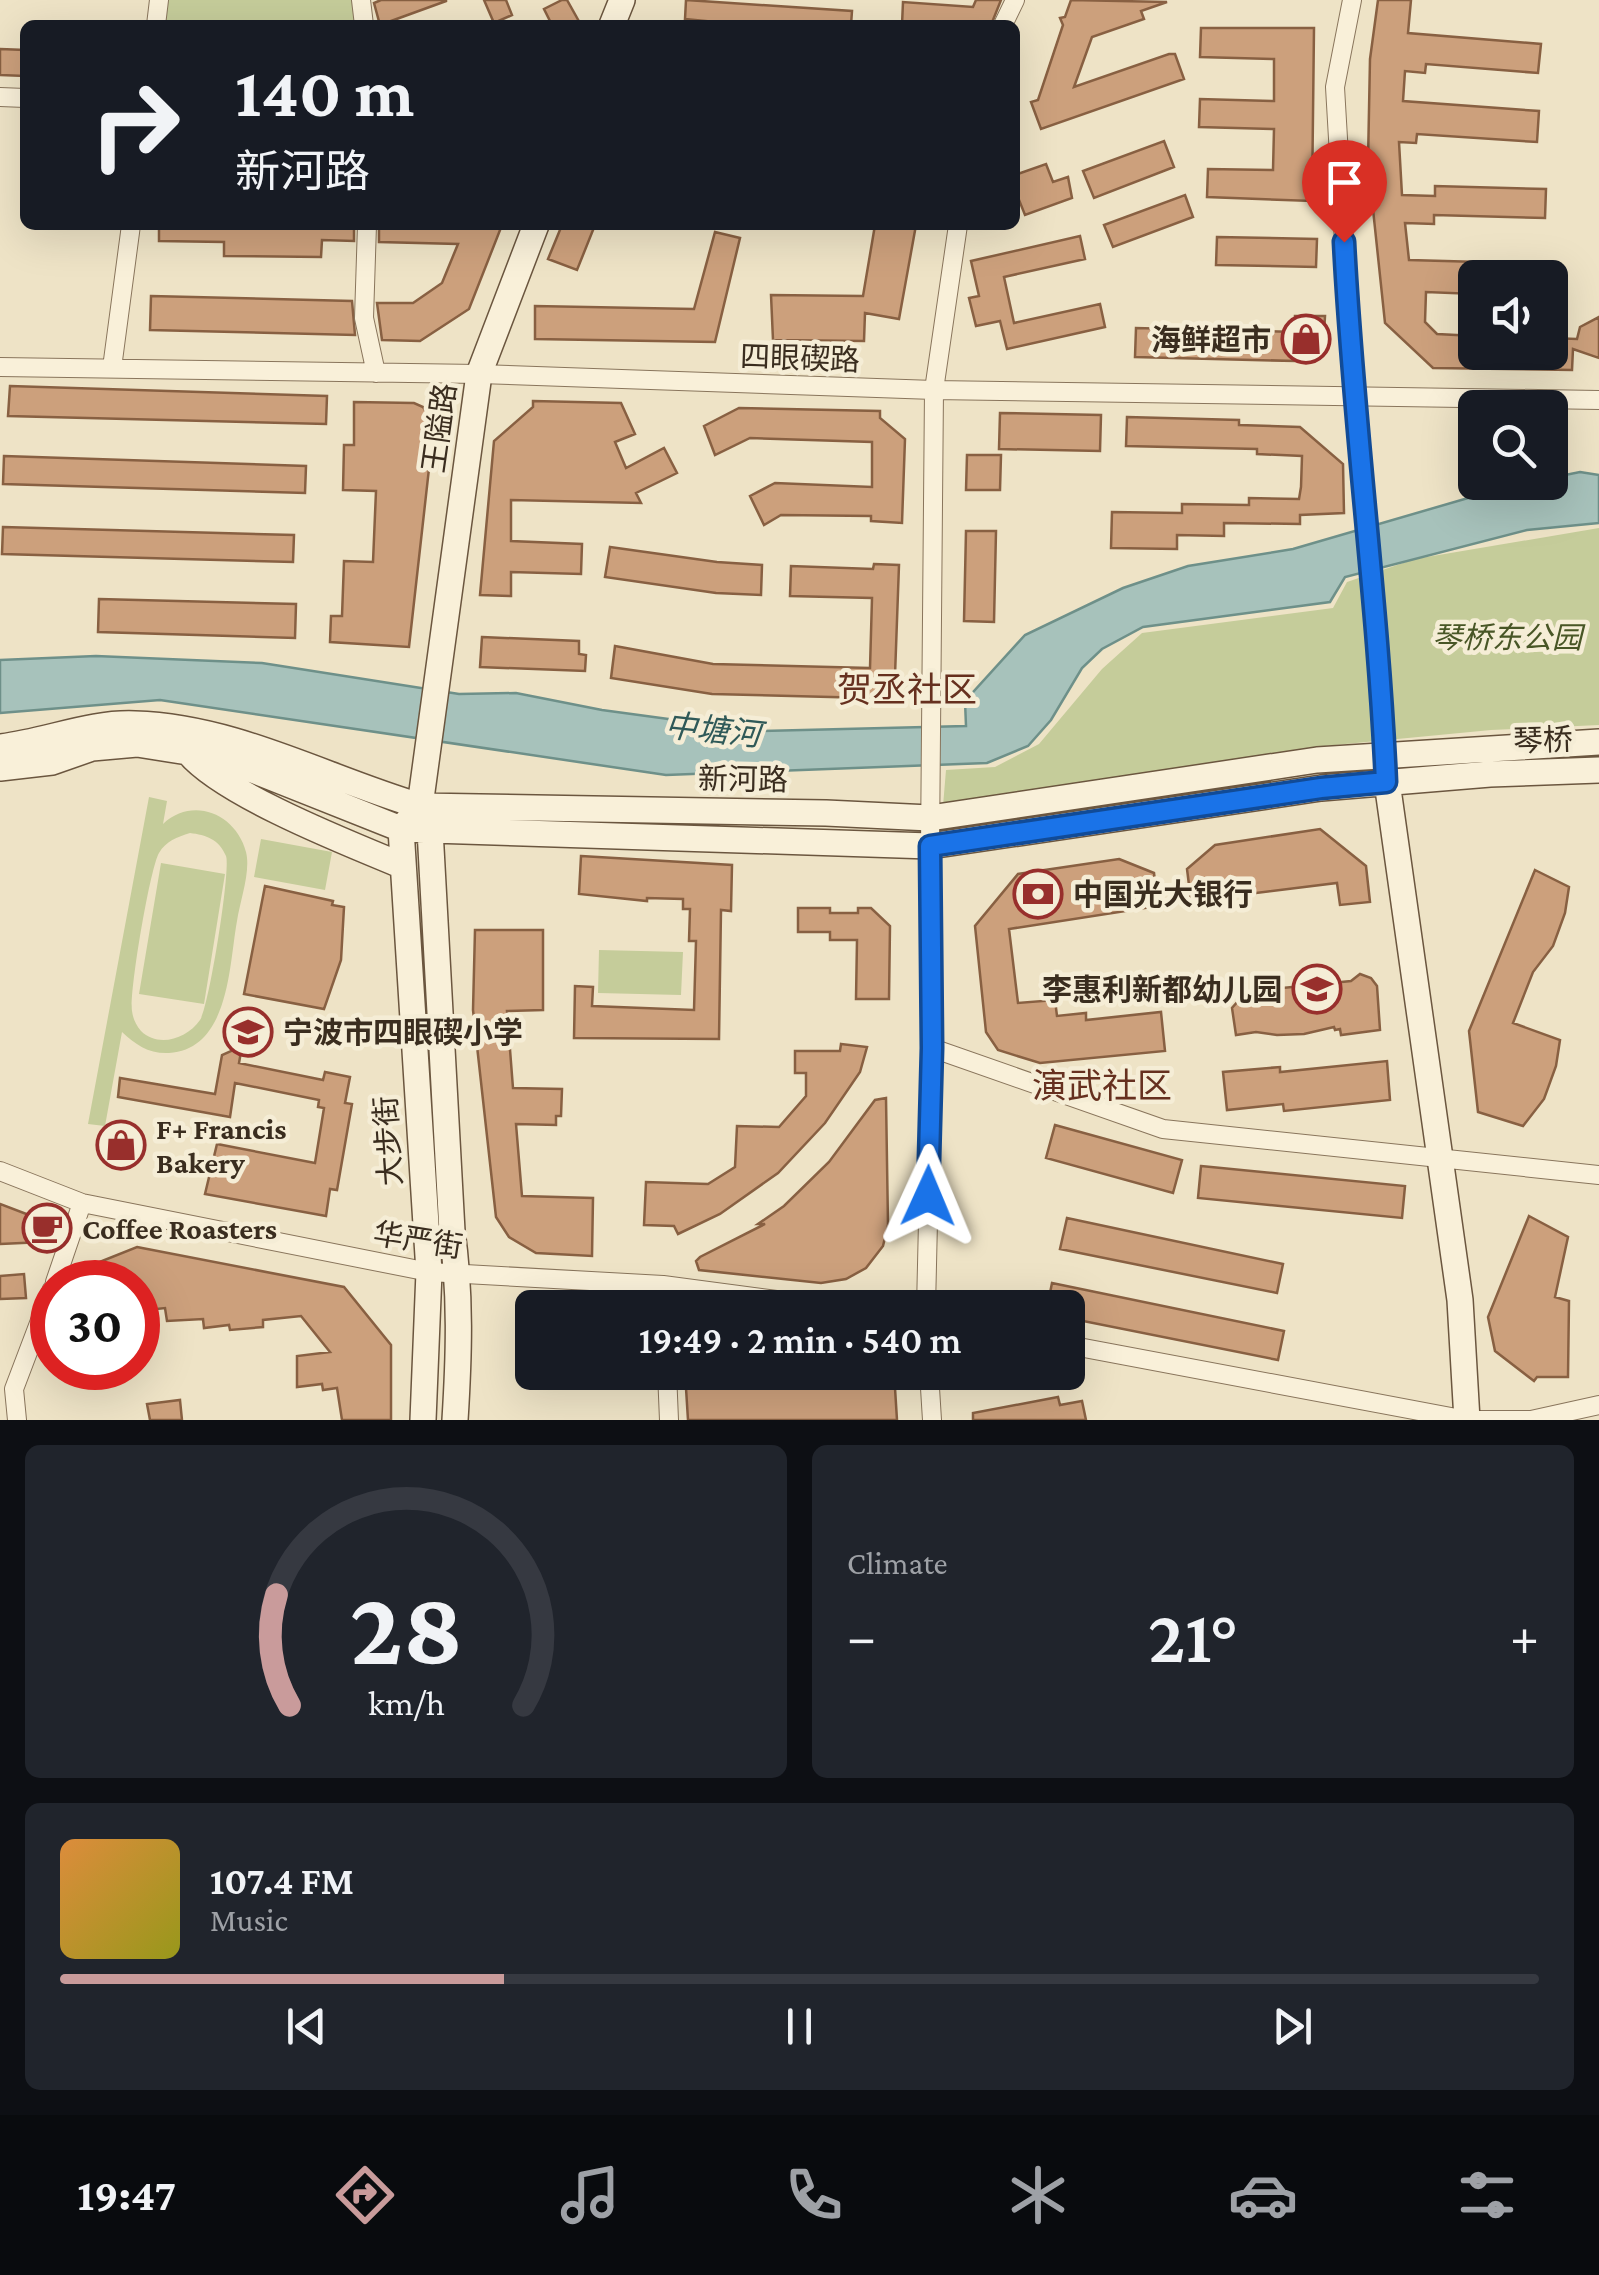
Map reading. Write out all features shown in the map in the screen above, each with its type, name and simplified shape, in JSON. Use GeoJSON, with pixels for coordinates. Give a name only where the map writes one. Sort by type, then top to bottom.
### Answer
{"type":"FeatureCollection","features":[{"type":"Feature","properties":{"kind":"main road","name":"王隘路"},"geometry":{"type":"LineString","coordinates":[[425,818],[442,648],[479,374],[534,230]]}},
{"type":"Feature","properties":{"kind":"main road","name":"新河路"},"geometry":{"type":"LineString","coordinates":[[0,747],[133,723],[202,732],[279,755],[425,818],[930,846],[1321,788],[1490,774]]}},
{"type":"Feature","properties":{"kind":"main road","name":"琴桥"},"geometry":{"type":"LineString","coordinates":[[1495,747],[1599,742]]}},
{"type":"Feature","properties":{"kind":"main road"},"geometry":{"type":"LineString","coordinates":[[0,768],[52,762],[92,748],[136,744],[220,757],[401,829],[425,818]]}},
{"type":"Feature","properties":{"kind":"main road","name":"新河路"},"geometry":{"type":"LineString","coordinates":[[425,818],[826,813],[930,818],[1317,760],[1495,747]]}},
{"type":"Feature","properties":{"kind":"main road"},"geometry":{"type":"LineString","coordinates":[[187,752],[227,783],[278,810],[404,866]]}},
{"type":"Feature","properties":{"kind":"main road","name":"琴桥"},"geometry":{"type":"LineString","coordinates":[[1490,774],[1599,770]]}},
{"type":"Feature","properties":{"kind":"main road"},"geometry":{"type":"LineString","coordinates":[[1386,782],[1460,1300],[1467,1420]]}},
{"type":"Feature","properties":{"kind":"main road","name":"大步街"},"geometry":{"type":"LineString","coordinates":[[425,818],[458,1275],[456,1420]]}},
{"type":"Feature","properties":{"kind":"main road","name":"大步街"},"geometry":{"type":"LineString","coordinates":[[401,829],[429,1272],[422,1420]]}},
{"type":"Feature","properties":{"kind":"street"},"geometry":{"type":"LineString","coordinates":[[1352,0],[1335,87],[1353,396],[1377,627],[1386,782]]}},
{"type":"Feature","properties":{"kind":"street"},"geometry":{"type":"LineString","coordinates":[[112,368],[130,230]]}},
{"type":"Feature","properties":{"kind":"street"},"geometry":{"type":"LineString","coordinates":[[367,230],[364,318],[376,372]]}},
{"type":"Feature","properties":{"kind":"street"},"geometry":{"type":"LineString","coordinates":[[926,1290],[932,1048],[934,390],[957,230]]}},
{"type":"Feature","properties":{"kind":"street","name":"四眼碶路"},"geometry":{"type":"LineString","coordinates":[[0,367],[479,374],[934,390],[1599,400]]}},
{"type":"Feature","properties":{"kind":"street"},"geometry":{"type":"LineString","coordinates":[[932,1048],[1164,1130],[1599,1176]]}},
{"type":"Feature","properties":{"kind":"street","name":"华严街"},"geometry":{"type":"LineString","coordinates":[[0,1171],[82,1202],[429,1272],[700,1290]]}},
{"type":"Feature","properties":{"kind":"street"},"geometry":{"type":"LineString","coordinates":[[63,1260],[82,1202]]}},
{"type":"Feature","properties":{"kind":"street"},"geometry":{"type":"LineString","coordinates":[[662,1285],[662,1290]]}},
{"type":"Feature","properties":{"kind":"street"},"geometry":{"type":"LineString","coordinates":[[17,1420],[7,1390],[30,1339]]}},
{"type":"Feature","properties":{"kind":"street"},"geometry":{"type":"LineString","coordinates":[[1085,1348],[1467,1420],[1531,1420],[1599,1406]]}},
{"type":"Feature","properties":{"kind":"street"},"geometry":{"type":"LineString","coordinates":[[668,1390],[670,1420]]}},
{"type":"Feature","properties":{"kind":"street"},"geometry":{"type":"LineString","coordinates":[[930,1390],[932,1420]]}},
{"type":"Feature","properties":{"kind":"green space"},"geometry":{"type":"Polygon","coordinates":[[[168,0],[355,0],[358,20],[166,20],[168,0]]]}},
{"type":"Feature","properties":{"kind":"green space","name":"琴桥东公园"},"geometry":{"type":"Polygon","coordinates":[[[1599,528],[1599,725],[1491,730],[1314,747],[943,806],[946,770],[995,767],[1039,744],[1102,669],[1142,633],[1333,608],[1347,582],[1415,559],[1599,528]]]}},
{"type":"Feature","properties":{"kind":"green space"},"geometry":{"type":"Polygon","coordinates":[[[149,797],[167,801],[163,824],[187,811],[212,813],[233,828],[247,860],[223,1002],[204,1037],[189,1048],[155,1052],[122,1032],[105,1126],[88,1124],[149,797]],[[190,833],[168,842],[159,853],[146,905],[132,1011],[141,1031],[156,1039],[180,1036],[200,1020],[214,966],[226,856],[216,842],[190,833]]]}},
{"type":"Feature","properties":{"kind":"green space"},"geometry":{"type":"Polygon","coordinates":[[[261,839],[332,852],[325,890],[254,877],[261,839]]]}},
{"type":"Feature","properties":{"kind":"green space"},"geometry":{"type":"Polygon","coordinates":[[[161,863],[225,874],[204,1004],[139,994],[161,863]]]}},
{"type":"Feature","properties":{"kind":"green space"},"geometry":{"type":"Polygon","coordinates":[[[599,950],[683,952],[681,995],[598,993],[599,950]]]}},
{"type":"Feature","properties":{"kind":"water","name":"中塘河"},"geometry":{"type":"Polygon","coordinates":[[[1568,474],[1599,475],[1599,523],[1527,530],[1345,577],[1330,602],[1143,627],[1102,649],[1082,668],[1051,720],[1028,746],[987,763],[666,775],[160,700],[0,713],[0,660],[96,656],[262,663],[459,694],[516,693],[602,710],[757,731],[966,726],[965,701],[1025,635],[1123,588],[1188,566],[1293,549],[1461,500],[1568,500],[1568,474]]]}},
{"type":"Feature","properties":{"kind":"building"},"geometry":{"type":"Polygon","coordinates":[[[446,0],[394,20],[379,20],[374,3],[446,0]]]}},
{"type":"Feature","properties":{"kind":"building"},"geometry":{"type":"Polygon","coordinates":[[[484,0],[506,0],[512,15],[493,20],[484,0]]]}},
{"type":"Feature","properties":{"kind":"building"},"geometry":{"type":"Polygon","coordinates":[[[567,0],[578,20],[550,20],[544,9],[567,0]]]}},
{"type":"Feature","properties":{"kind":"building"},"geometry":{"type":"Polygon","coordinates":[[[686,0],[852,11],[851,20],[685,19],[686,0]]]}},
{"type":"Feature","properties":{"kind":"building"},"geometry":{"type":"Polygon","coordinates":[[[976,0],[1001,0],[993,20],[902,20],[903,2],[973,7],[976,0]]]}},
{"type":"Feature","properties":{"kind":"building"},"geometry":{"type":"Polygon","coordinates":[[[1071,0],[1167,2],[1141,11],[1144,19],[1092,37],[1074,87],[1169,54],[1175,54],[1184,79],[1041,129],[1031,102],[1038,100],[1063,25],[1060,18],[1065,17],[1071,0]]]}},
{"type":"Feature","properties":{"kind":"building"},"geometry":{"type":"Polygon","coordinates":[[[1378,0],[1411,0],[1408,33],[1541,44],[1538,73],[1426,64],[1425,73],[1405,71],[1403,101],[1539,111],[1537,142],[1417,134],[1416,143],[1399,142],[1402,195],[1435,196],[1435,186],[1546,189],[1545,218],[1434,215],[1434,224],[1405,223],[1409,260],[1458,261],[1458,293],[1426,292],[1425,322],[1437,334],[1458,335],[1458,368],[1433,368],[1385,323],[1368,162],[1370,59],[1378,0]]]}},
{"type":"Feature","properties":{"kind":"building"},"geometry":{"type":"Polygon","coordinates":[[[1201,28],[1314,28],[1312,201],[1207,197],[1208,169],[1273,170],[1274,129],[1199,127],[1200,99],[1274,101],[1274,59],[1200,57],[1201,28]]]}},
{"type":"Feature","properties":{"kind":"building"},"geometry":{"type":"Polygon","coordinates":[[[0,49],[20,50],[20,76],[0,75],[0,49]]]}},
{"type":"Feature","properties":{"kind":"building"},"geometry":{"type":"Polygon","coordinates":[[[1164,141],[1174,167],[1094,198],[1083,171],[1164,141]]]}},
{"type":"Feature","properties":{"kind":"building"},"geometry":{"type":"Polygon","coordinates":[[[1046,164],[1053,182],[1068,177],[1072,198],[1025,215],[1020,202],[1020,173],[1046,164]]]}},
{"type":"Feature","properties":{"kind":"building"},"geometry":{"type":"Polygon","coordinates":[[[1185,195],[1193,217],[1113,247],[1104,225],[1185,195]]]}},
{"type":"Feature","properties":{"kind":"building"},"geometry":{"type":"Polygon","coordinates":[[[159,230],[354,230],[354,241],[322,240],[321,257],[224,256],[224,242],[159,241],[159,230]]]}},
{"type":"Feature","properties":{"kind":"building"},"geometry":{"type":"Polygon","coordinates":[[[379,230],[500,230],[469,309],[420,341],[382,340],[377,303],[413,303],[442,283],[458,244],[379,242],[379,230]]]}},
{"type":"Feature","properties":{"kind":"building"},"geometry":{"type":"Polygon","coordinates":[[[560,230],[593,230],[577,270],[548,259],[560,230]]]}},
{"type":"Feature","properties":{"kind":"building"},"geometry":{"type":"Polygon","coordinates":[[[874,230],[915,230],[899,319],[865,313],[864,341],[773,340],[771,295],[863,296],[874,230]]]}},
{"type":"Feature","properties":{"kind":"building"},"geometry":{"type":"Polygon","coordinates":[[[715,232],[740,238],[715,342],[535,339],[535,306],[694,309],[715,232]]]}},
{"type":"Feature","properties":{"kind":"building"},"geometry":{"type":"Polygon","coordinates":[[[1080,236],[1085,259],[1004,277],[1014,323],[1100,304],[1105,327],[1007,349],[1000,321],[976,326],[969,298],[979,296],[971,261],[1080,236]]]}},
{"type":"Feature","properties":{"kind":"building"},"geometry":{"type":"Polygon","coordinates":[[[1217,237],[1317,239],[1316,267],[1216,265],[1217,237]]]}},
{"type":"Feature","properties":{"kind":"building"},"geometry":{"type":"Polygon","coordinates":[[[151,296],[352,301],[355,335],[150,330],[151,296]]]}},
{"type":"Feature","properties":{"kind":"building"},"geometry":{"type":"Polygon","coordinates":[[[1295,316],[1325,316],[1324,334],[1311,333],[1310,348],[1295,348],[1295,361],[1135,357],[1136,328],[1295,332],[1295,316]]]}},
{"type":"Feature","properties":{"kind":"building"},"geometry":{"type":"Polygon","coordinates":[[[1599,317],[1599,358],[1573,349],[1572,370],[1568,370],[1568,339],[1577,339],[1580,327],[1599,317]]]}},
{"type":"Feature","properties":{"kind":"building"},"geometry":{"type":"Polygon","coordinates":[[[10,386],[327,396],[326,424],[8,416],[10,386]]]}},
{"type":"Feature","properties":{"kind":"building"},"geometry":{"type":"Polygon","coordinates":[[[533,401],[621,403],[635,434],[615,442],[626,468],[664,448],[677,473],[636,493],[641,503],[511,500],[511,541],[582,544],[581,574],[511,572],[511,596],[480,595],[494,441],[533,407],[533,401]]]}},
{"type":"Feature","properties":{"kind":"building"},"geometry":{"type":"Polygon","coordinates":[[[354,402],[414,403],[423,407],[434,424],[409,647],[330,642],[331,616],[342,616],[344,561],[373,562],[376,491],[343,490],[344,445],[354,445],[354,402]]]}},
{"type":"Feature","properties":{"kind":"building"},"geometry":{"type":"Polygon","coordinates":[[[739,408],[880,411],[880,418],[905,439],[902,523],[871,521],[871,516],[781,515],[764,525],[750,496],[775,483],[872,487],[872,442],[750,438],[715,455],[704,426],[739,408]]]}},
{"type":"Feature","properties":{"kind":"building"},"geometry":{"type":"Polygon","coordinates":[[[1000,413],[1101,415],[1100,451],[999,449],[1000,413]]]}},
{"type":"Feature","properties":{"kind":"building"},"geometry":{"type":"Polygon","coordinates":[[[1127,417],[1239,420],[1239,425],[1300,427],[1343,464],[1344,513],[1300,515],[1300,524],[1224,523],[1224,536],[1177,535],[1177,549],[1111,548],[1112,512],[1182,513],[1182,504],[1249,505],[1249,498],[1299,499],[1301,487],[1302,456],[1257,454],[1257,449],[1126,446],[1127,417]]]}},
{"type":"Feature","properties":{"kind":"building"},"geometry":{"type":"Polygon","coordinates":[[[967,455],[1001,455],[1000,490],[966,490],[967,455]]]}},
{"type":"Feature","properties":{"kind":"building"},"geometry":{"type":"Polygon","coordinates":[[[4,456],[306,466],[305,493],[3,484],[4,456]]]}},
{"type":"Feature","properties":{"kind":"building"},"geometry":{"type":"Polygon","coordinates":[[[3,527],[294,535],[293,562],[2,554],[3,527]]]}},
{"type":"Feature","properties":{"kind":"building"},"geometry":{"type":"Polygon","coordinates":[[[966,531],[996,531],[994,622],[964,621],[966,531]]]}},
{"type":"Feature","properties":{"kind":"building"},"geometry":{"type":"Polygon","coordinates":[[[610,547],[762,565],[761,595],[716,593],[605,577],[610,547]]]}},
{"type":"Feature","properties":{"kind":"building"},"geometry":{"type":"Polygon","coordinates":[[[874,564],[899,565],[894,703],[869,702],[869,698],[712,694],[611,678],[615,646],[713,664],[870,668],[872,598],[790,596],[791,566],[873,569],[874,564]]]}},
{"type":"Feature","properties":{"kind":"building"},"geometry":{"type":"Polygon","coordinates":[[[99,599],[296,604],[295,638],[98,632],[99,599]]]}},
{"type":"Feature","properties":{"kind":"building"},"geometry":{"type":"Polygon","coordinates":[[[482,637],[579,641],[579,654],[586,655],[585,671],[480,667],[482,637]]]}},
{"type":"Feature","properties":{"kind":"building"},"geometry":{"type":"Polygon","coordinates":[[[1320,829],[1366,866],[1370,902],[1340,905],[1337,883],[1191,901],[1187,869],[1215,845],[1320,829]]]}},
{"type":"Feature","properties":{"kind":"building"},"geometry":{"type":"Polygon","coordinates":[[[581,856],[732,865],[731,911],[721,910],[719,1039],[574,1038],[575,986],[593,987],[592,1006],[694,1010],[696,941],[689,941],[690,909],[683,909],[683,899],[647,901],[579,894],[581,856]]]}},
{"type":"Feature","properties":{"kind":"building"},"geometry":{"type":"Polygon","coordinates":[[[1119,859],[1154,873],[1158,906],[1009,929],[1018,1003],[1055,1000],[1057,1016],[1086,1013],[1086,1020],[1161,1012],[1165,1051],[1040,1063],[998,1050],[986,1032],[975,926],[1018,874],[1119,859]]]}},
{"type":"Feature","properties":{"kind":"building"},"geometry":{"type":"Polygon","coordinates":[[[1535,870],[1569,887],[1553,946],[1533,972],[1513,1023],[1560,1040],[1544,1099],[1523,1126],[1478,1112],[1469,1031],[1535,870]]]}},
{"type":"Feature","properties":{"kind":"building"},"geometry":{"type":"Polygon","coordinates":[[[265,886],[344,907],[341,960],[324,1009],[244,994],[265,886]]]}},
{"type":"Feature","properties":{"kind":"building"},"geometry":{"type":"Polygon","coordinates":[[[798,908],[858,913],[858,908],[871,908],[890,926],[889,999],[856,999],[857,940],[830,940],[830,932],[798,932],[798,908]]]}},
{"type":"Feature","properties":{"kind":"building"},"geometry":{"type":"Polygon","coordinates":[[[475,930],[543,930],[543,1010],[507,1011],[513,1088],[562,1089],[561,1116],[556,1116],[556,1125],[516,1124],[522,1196],[593,1198],[592,1256],[536,1253],[509,1237],[496,1217],[473,1010],[475,930]]]}},
{"type":"Feature","properties":{"kind":"building"},"geometry":{"type":"Polygon","coordinates":[[[1360,974],[1371,978],[1377,986],[1380,1030],[1341,1035],[1340,1029],[1334,1027],[1304,1034],[1236,1035],[1232,1008],[1239,1000],[1254,996],[1253,991],[1351,981],[1360,974]]]}},
{"type":"Feature","properties":{"kind":"building"},"geometry":{"type":"Polygon","coordinates":[[[841,1044],[867,1047],[860,1072],[825,1123],[778,1173],[720,1214],[678,1234],[674,1226],[644,1225],[646,1182],[708,1184],[735,1167],[737,1126],[779,1127],[806,1096],[806,1073],[795,1073],[795,1051],[840,1051],[841,1044]]]}},
{"type":"Feature","properties":{"kind":"building"},"geometry":{"type":"Polygon","coordinates":[[[242,1046],[239,1063],[323,1080],[325,1072],[350,1077],[345,1103],[352,1104],[337,1190],[330,1189],[326,1216],[205,1194],[217,1144],[315,1163],[324,1108],[318,1107],[319,1100],[235,1083],[230,1117],[118,1097],[120,1078],[215,1094],[222,1055],[242,1046]]]}},
{"type":"Feature","properties":{"kind":"building"},"geometry":{"type":"Polygon","coordinates":[[[1387,1061],[1390,1100],[1284,1111],[1283,1104],[1227,1110],[1223,1072],[1280,1067],[1280,1072],[1387,1061]]]}},
{"type":"Feature","properties":{"kind":"building"},"geometry":{"type":"Polygon","coordinates":[[[886,1098],[888,1225],[883,1246],[866,1268],[846,1279],[821,1283],[699,1270],[696,1261],[700,1257],[765,1224],[758,1224],[784,1206],[829,1162],[875,1100],[886,1098]]]}},
{"type":"Feature","properties":{"kind":"building"},"geometry":{"type":"Polygon","coordinates":[[[1055,1125],[1182,1160],[1173,1193],[1046,1158],[1055,1125]]]}},
{"type":"Feature","properties":{"kind":"building"},"geometry":{"type":"Polygon","coordinates":[[[1201,1166],[1405,1186],[1402,1218],[1198,1198],[1201,1166]]]}},
{"type":"Feature","properties":{"kind":"building"},"geometry":{"type":"Polygon","coordinates":[[[0,1204],[42,1220],[43,1242],[0,1244],[0,1204]]]}},
{"type":"Feature","properties":{"kind":"building"},"geometry":{"type":"Polygon","coordinates":[[[1529,1216],[1568,1237],[1555,1297],[1569,1301],[1568,1377],[1537,1377],[1534,1381],[1495,1351],[1488,1317],[1529,1216]]]}},
{"type":"Feature","properties":{"kind":"building"},"geometry":{"type":"Polygon","coordinates":[[[1067,1218],[1283,1264],[1277,1293],[1060,1249],[1067,1218]]]}},
{"type":"Feature","properties":{"kind":"building"},"geometry":{"type":"Polygon","coordinates":[[[137,1247],[344,1287],[391,1345],[391,1420],[342,1420],[337,1388],[323,1390],[322,1384],[297,1387],[297,1356],[330,1352],[301,1316],[263,1320],[263,1327],[230,1330],[229,1325],[204,1328],[203,1319],[167,1321],[165,1308],[160,1309],[160,1260],[104,1260],[137,1247]]]}},
{"type":"Feature","properties":{"kind":"building"},"geometry":{"type":"Polygon","coordinates":[[[24,1274],[26,1298],[0,1299],[0,1276],[24,1274]]]}},
{"type":"Feature","properties":{"kind":"building"},"geometry":{"type":"Polygon","coordinates":[[[1052,1283],[1284,1331],[1278,1360],[1085,1321],[1085,1290],[1051,1290],[1052,1283]]]}},
{"type":"Feature","properties":{"kind":"building"},"geometry":{"type":"Polygon","coordinates":[[[686,1390],[895,1390],[897,1420],[688,1420],[686,1390]]]}},
{"type":"Feature","properties":{"kind":"building"},"geometry":{"type":"Polygon","coordinates":[[[1058,1397],[1060,1405],[1082,1401],[1086,1420],[973,1420],[973,1413],[1058,1397]]]}},
{"type":"Feature","properties":{"kind":"building"},"geometry":{"type":"Polygon","coordinates":[[[180,1400],[182,1420],[150,1420],[147,1404],[180,1400]]]}},
{"type":"Feature","properties":{"kind":"place","name":"海鲜超市"},"geometry":{"type":"Point","coordinates":[1306,339]}},
{"type":"Feature","properties":{"kind":"place","name":"中国光大银行"},"geometry":{"type":"Point","coordinates":[1038,894]}},
{"type":"Feature","properties":{"kind":"place","name":"李惠利新都幼儿园"},"geometry":{"type":"Point","coordinates":[1317,989]}},
{"type":"Feature","properties":{"kind":"place","name":"宁波市四眼碶小学"},"geometry":{"type":"Point","coordinates":[248,1032]}},
{"type":"Feature","properties":{"kind":"place","name":"F+ Francis Bakery"},"geometry":{"type":"Point","coordinates":[121,1145]}},
{"type":"Feature","properties":{"kind":"place","name":"Coffee Roasters"},"geometry":{"type":"Point","coordinates":[47,1228]}},
{"type":"Feature","properties":{"kind":"district","name":"贺丞社区"},"geometry":{"type":"Point","coordinates":[907,690]}},
{"type":"Feature","properties":{"kind":"district","name":"演武社区"},"geometry":{"type":"Point","coordinates":[1102,1086]}},
{"type":"Feature","properties":{"kind":"route"},"geometry":{"type":"LineString","coordinates":[[928,1196],[932,1048],[930,846],[1321,788],[1386,782],[1377,627],[1353,396],[1344,242]]}}]}
